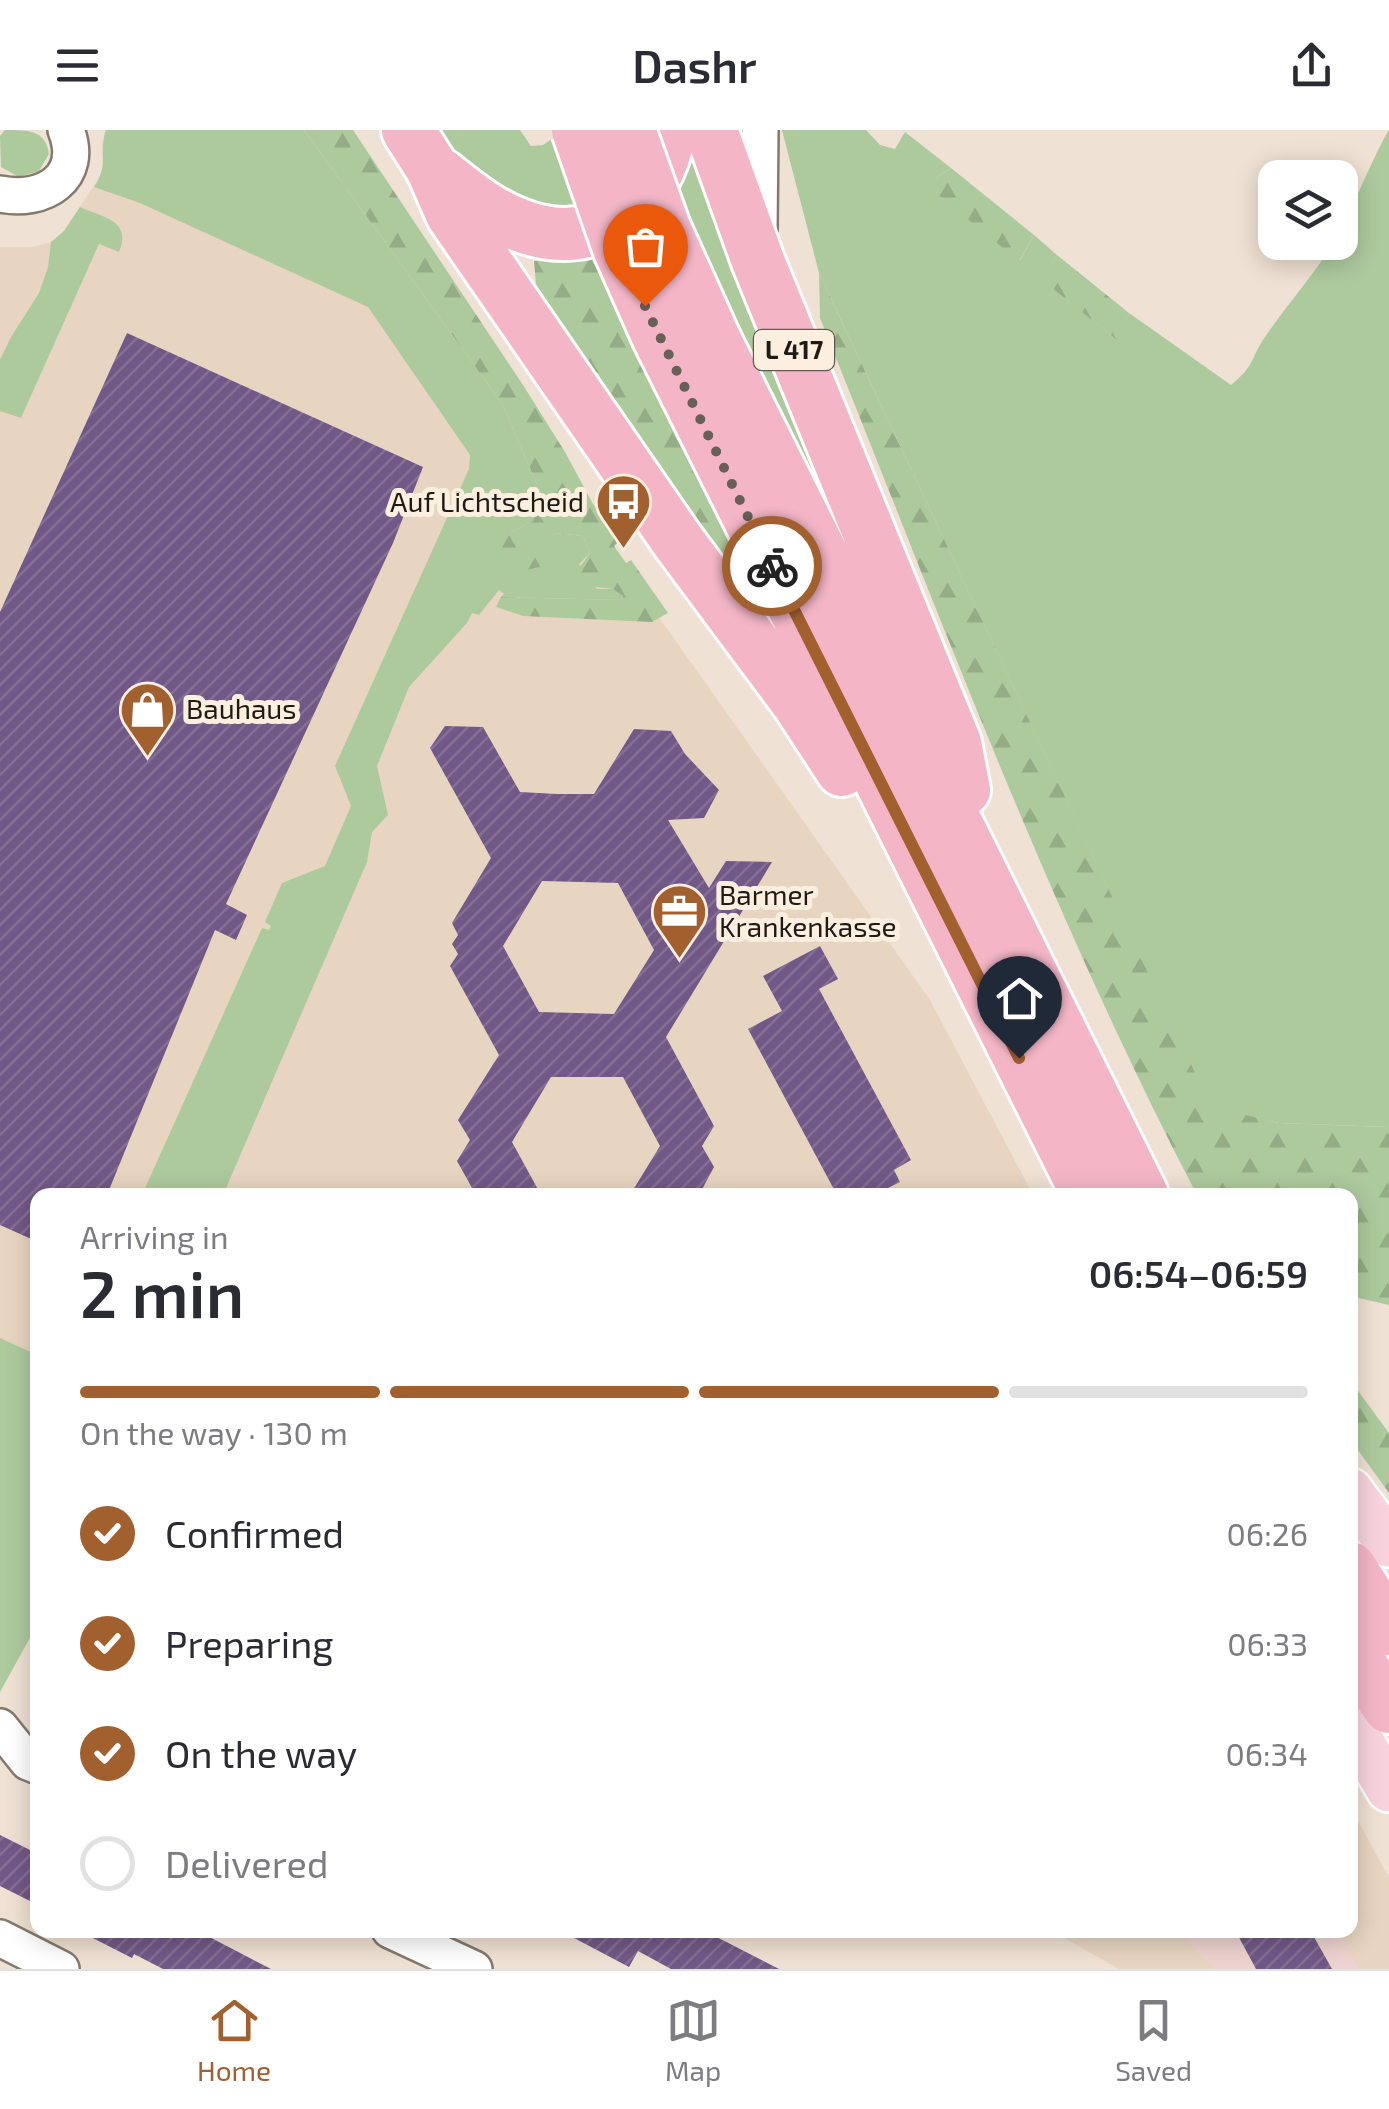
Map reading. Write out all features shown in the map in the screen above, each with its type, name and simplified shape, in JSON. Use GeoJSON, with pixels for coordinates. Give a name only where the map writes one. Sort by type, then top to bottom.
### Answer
{"type":"FeatureCollection","features":[{"type":"Feature","properties":{"kind":"highway"},"geometry":{"type":"LineString","coordinates":[[578,130],[642,238],[715,341],[1138,1188]]}},
{"type":"Feature","properties":{"kind":"highway"},"geometry":{"type":"LineString","coordinates":[[629,130],[658,336],[1084,1188]]}},
{"type":"Feature","properties":{"kind":"highway"},"geometry":{"type":"LineString","coordinates":[[420,149],[492,212],[520,226],[584,232],[632,210],[653,183],[670,130]]}},
{"type":"Feature","properties":{"kind":"highway","name":"L 417"},"geometry":{"type":"LineString","coordinates":[[711,130],[758,261],[955,743],[970,851]]}},
{"type":"Feature","properties":{"kind":"highway"},"geometry":{"type":"LineString","coordinates":[[420,149],[452,214],[678,540],[800,704],[985,990]]}},
{"type":"Feature","properties":{"kind":"highway"},"geometry":{"type":"LineString","coordinates":[[1358,1581],[1389,1629]]}},
{"type":"Feature","properties":{"kind":"highway"},"geometry":{"type":"LineString","coordinates":[[1358,1661],[1389,1707]]}},
{"type":"Feature","properties":{"kind":"main road"},"geometry":{"type":"LineString","coordinates":[[1358,1503],[1389,1544]]}},
{"type":"Feature","properties":{"kind":"main road"},"geometry":{"type":"LineString","coordinates":[[1358,1737],[1389,1789]]}},
{"type":"Feature","properties":{"kind":"street"},"geometry":{"type":"LineString","coordinates":[[0,194],[22,198],[40,195],[55,186],[70,157],[66,130]]}},
{"type":"Feature","properties":{"kind":"street"},"geometry":{"type":"LineString","coordinates":[[758,261],[760,130]]}},
{"type":"Feature","properties":{"kind":"street"},"geometry":{"type":"LineString","coordinates":[[0,1727],[30,1763]]}},
{"type":"Feature","properties":{"kind":"street"},"geometry":{"type":"LineString","coordinates":[[0,1938],[61,1969]]}},
{"type":"Feature","properties":{"kind":"street"},"geometry":{"type":"LineString","coordinates":[[407,1938],[474,1969]]}},
{"type":"Feature","properties":{"kind":"shaded area"},"geometry":{"type":"Polygon","coordinates":[[[106,130],[304,130],[639,589],[930,1000],[1029,1188],[30,1188],[30,1373],[0,1362],[0,247],[33,247],[51,242],[64,231],[103,172],[102,142],[106,130]]]}},
{"type":"Feature","properties":{"kind":"shaded area"},"geometry":{"type":"Polygon","coordinates":[[[1358,1821],[1389,1878],[1389,1969],[1119,1969],[1064,1938],[1358,1938],[1358,1821]]]}},
{"type":"Feature","properties":{"kind":"shaded area"},"geometry":{"type":"Polygon","coordinates":[[[1184,1938],[1342,1938],[1359,1969],[1214,1969],[1184,1938]]]}},
{"type":"Feature","properties":{"kind":"green space"},"geometry":{"type":"Polygon","coordinates":[[[5,130],[28,131],[44,140],[49,154],[39,171],[19,177],[1,167],[0,136],[5,130]]]}},
{"type":"Feature","properties":{"kind":"green space"},"geometry":{"type":"Polygon","coordinates":[[[106,130],[304,130],[503,405],[543,498],[533,521],[511,532],[548,552],[547,541],[556,533],[583,536],[590,553],[579,564],[597,589],[613,589],[623,595],[622,600],[501,597],[504,594],[499,590],[479,615],[472,613],[409,687],[377,766],[388,815],[372,832],[367,862],[226,1188],[145,1188],[262,928],[269,930],[271,926],[265,922],[282,883],[325,866],[351,806],[335,766],[469,469],[470,455],[368,307],[140,203],[94,187],[102,171],[106,130]]]}},
{"type":"Feature","properties":{"kind":"green space"},"geometry":{"type":"Polygon","coordinates":[[[304,130],[353,130],[523,385],[619,541],[614,546],[626,563],[631,560],[668,613],[652,622],[523,616],[496,607],[501,597],[622,600],[623,596],[613,589],[587,586],[577,571],[590,553],[583,536],[556,533],[548,541],[548,552],[540,567],[526,570],[497,556],[511,532],[533,521],[543,498],[503,405],[304,130]]]}},
{"type":"Feature","properties":{"kind":"green space"},"geometry":{"type":"Polygon","coordinates":[[[435,130],[520,130],[531,146],[543,145],[553,138],[578,212],[547,211],[472,177],[435,130]]]}},
{"type":"Feature","properties":{"kind":"green space"},"geometry":{"type":"Polygon","coordinates":[[[782,130],[866,130],[880,145],[895,149],[905,132],[951,168],[936,177],[1020,260],[1034,235],[1057,255],[1043,280],[1121,343],[1129,313],[1231,385],[1248,368],[1263,340],[1322,260],[1358,260],[1358,195],[1389,130],[1389,1127],[1279,1123],[1211,1108],[819,273],[782,130]]]}},
{"type":"Feature","properties":{"kind":"green space"},"geometry":{"type":"Polygon","coordinates":[[[687,131],[884,627],[693,229],[673,179],[687,131]]]}},
{"type":"Feature","properties":{"kind":"green space"},"geometry":{"type":"Polygon","coordinates":[[[951,168],[1034,235],[1019,261],[931,189],[936,177],[951,168]]]}},
{"type":"Feature","properties":{"kind":"green space"},"geometry":{"type":"Polygon","coordinates":[[[80,207],[119,227],[119,252],[99,244],[21,418],[0,411],[0,360],[39,293],[51,242],[80,207]]]}},
{"type":"Feature","properties":{"kind":"green space"},"geometry":{"type":"Polygon","coordinates":[[[595,255],[726,513],[719,522],[704,528],[685,521],[544,315],[534,261],[595,255]]]}},
{"type":"Feature","properties":{"kind":"green space"},"geometry":{"type":"Polygon","coordinates":[[[1057,255],[1129,313],[1122,344],[1042,280],[1057,255]]]}},
{"type":"Feature","properties":{"kind":"green space"},"geometry":{"type":"Polygon","coordinates":[[[819,273],[1211,1107],[1279,1123],[1389,1127],[1389,1305],[1358,1298],[1358,1188],[1193,1188],[1044,871],[820,318],[819,273]]]}},
{"type":"Feature","properties":{"kind":"green space"},"geometry":{"type":"Polygon","coordinates":[[[726,513],[844,744],[685,521],[726,513]]]}},
{"type":"Feature","properties":{"kind":"green space"},"geometry":{"type":"Polygon","coordinates":[[[0,1338],[30,1352],[30,1638],[0,1692],[0,1338]]]}},
{"type":"Feature","properties":{"kind":"green space"},"geometry":{"type":"Polygon","coordinates":[[[1358,1391],[1389,1433],[1389,1493],[1358,1450],[1358,1391]]]}},
{"type":"Feature","properties":{"kind":"building","name":"Bauhaus"},"geometry":{"type":"Polygon","coordinates":[[[127,333],[423,467],[393,543],[226,904],[247,915],[236,940],[215,930],[110,1188],[30,1188],[30,1238],[0,1225],[0,612],[127,333]]]}},
{"type":"Feature","properties":{"kind":"building","name":"Barmer Krankenkasse"},"geometry":{"type":"Polygon","coordinates":[[[445,726],[483,727],[520,792],[557,794],[594,794],[634,729],[671,731],[685,754],[719,790],[704,818],[668,820],[709,888],[726,861],[772,862],[666,1037],[714,1126],[702,1146],[714,1167],[703,1188],[634,1188],[660,1146],[623,1077],[551,1077],[512,1142],[537,1188],[472,1188],[457,1161],[470,1140],[458,1120],[499,1055],[450,966],[458,954],[452,944],[458,935],[452,923],[491,858],[430,748],[445,726]],[[542,881],[503,946],[539,1012],[614,1014],[654,950],[618,883],[542,881]]]}},
{"type":"Feature","properties":{"kind":"building"},"geometry":{"type":"Polygon","coordinates":[[[820,946],[838,979],[819,989],[911,1160],[894,1170],[900,1182],[888,1188],[833,1188],[748,1029],[782,1011],[763,976],[820,946]]]}},
{"type":"Feature","properties":{"kind":"building"},"geometry":{"type":"Polygon","coordinates":[[[0,1835],[30,1850],[30,1901],[0,1886],[0,1835]]]}},
{"type":"Feature","properties":{"kind":"building"},"geometry":{"type":"Polygon","coordinates":[[[93,1938],[211,1938],[271,1969],[163,1969],[134,1954],[132,1958],[93,1938]]]}},
{"type":"Feature","properties":{"kind":"building"},"geometry":{"type":"Polygon","coordinates":[[[574,1938],[719,1938],[779,1969],[671,1969],[638,1951],[629,1967],[574,1938]]]}},
{"type":"Feature","properties":{"kind":"building"},"geometry":{"type":"Polygon","coordinates":[[[1239,1938],[1315,1938],[1332,1969],[1256,1969],[1239,1938]]]}},
{"type":"Feature","properties":{"kind":"way so far"},"geometry":{"type":"LineString","coordinates":[[645,306],[772,566]]}},
{"type":"Feature","properties":{"kind":"place","name":"Auf Lichtscheid"},"geometry":{"type":"Point","coordinates":[623,551]}},
{"type":"Feature","properties":{"kind":"place","name":"Bauhaus"},"geometry":{"type":"Point","coordinates":[147,758]}},
{"type":"Feature","properties":{"kind":"place","name":"Barmer Krankenkasse"},"geometry":{"type":"Point","coordinates":[680,960]}},
{"type":"Feature","properties":{"kind":"route"},"geometry":{"type":"LineString","coordinates":[[772,566],[1019,1058]]}}]}
